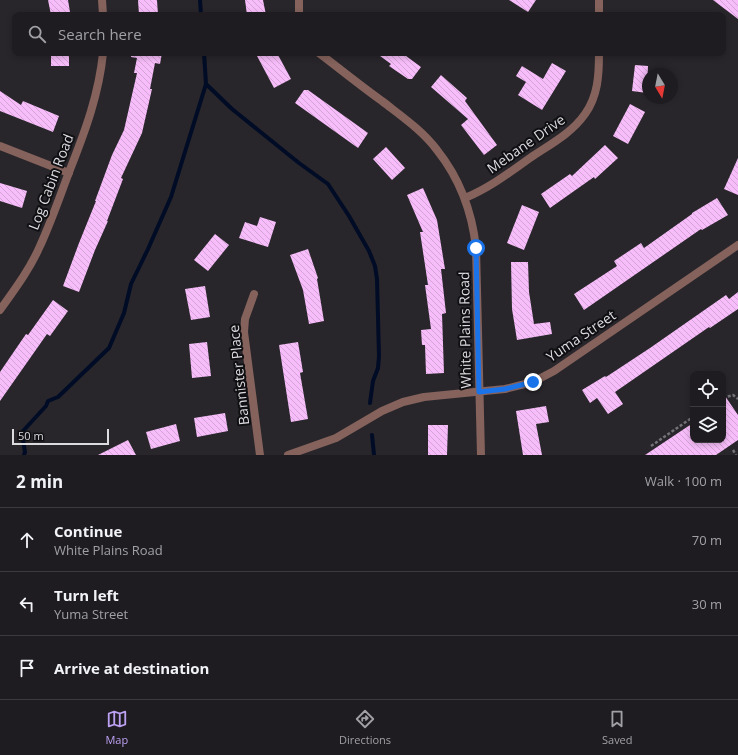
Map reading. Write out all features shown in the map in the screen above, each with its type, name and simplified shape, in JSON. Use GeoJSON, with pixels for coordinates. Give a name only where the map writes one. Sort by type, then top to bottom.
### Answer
{"type":"FeatureCollection","features":[{"type":"Feature","properties":{"kind":"street"},"geometry":{"type":"LineString","coordinates":[[102,0],[103,12]]}},
{"type":"Feature","properties":{"kind":"street"},"geometry":{"type":"LineString","coordinates":[[299,0],[299,12]]}},
{"type":"Feature","properties":{"kind":"street"},"geometry":{"type":"LineString","coordinates":[[599,0],[599,12]]}},
{"type":"Feature","properties":{"kind":"street","name":"Log Cabin Road"},"geometry":{"type":"LineString","coordinates":[[0,310],[22,278],[40,246],[69,173],[97,93],[102,72],[103,56]]}},
{"type":"Feature","properties":{"kind":"street","name":"White Plains Road"},"geometry":{"type":"LineString","coordinates":[[323,56],[424,135],[452,171],[465,198],[474,233],[476,248],[481,455]]}},
{"type":"Feature","properties":{"kind":"street","name":"Mebane Drive"},"geometry":{"type":"LineString","coordinates":[[465,198],[491,185],[573,128],[585,114],[594,97],[598,79],[599,56]]}},
{"type":"Feature","properties":{"kind":"street"},"geometry":{"type":"LineString","coordinates":[[0,146],[69,173]]}},
{"type":"Feature","properties":{"kind":"street","name":"Yuma Street"},"geometry":{"type":"LineString","coordinates":[[288,455],[336,438],[382,411],[403,402],[424,397],[505,389],[533,382],[554,371],[738,245]]}},
{"type":"Feature","properties":{"kind":"street","name":"Bannister Place"},"geometry":{"type":"LineString","coordinates":[[254,294],[245,319],[244,332],[260,455]]}},
{"type":"Feature","properties":{"kind":"path"},"geometry":{"type":"LineString","coordinates":[[726,397],[733,395],[738,399]]}},
{"type":"Feature","properties":{"kind":"path"},"geometry":{"type":"LineString","coordinates":[[651,446],[690,419]]}},
{"type":"Feature","properties":{"kind":"path"},"geometry":{"type":"LineString","coordinates":[[733,450],[736,455]]}},
{"type":"Feature","properties":{"kind":"building"},"geometry":{"type":"Polygon","coordinates":[[[48,0],[68,0],[70,12],[50,12],[48,0]]]}},
{"type":"Feature","properties":{"kind":"building"},"geometry":{"type":"Polygon","coordinates":[[[138,0],[157,0],[158,12],[139,12],[138,0]]]}},
{"type":"Feature","properties":{"kind":"building"},"geometry":{"type":"Polygon","coordinates":[[[245,0],[263,0],[265,12],[247,12],[245,0]]]}},
{"type":"Feature","properties":{"kind":"building"},"geometry":{"type":"Polygon","coordinates":[[[509,0],[536,0],[528,12],[509,0]]]}},
{"type":"Feature","properties":{"kind":"building"},"geometry":{"type":"Polygon","coordinates":[[[713,0],[738,0],[738,19],[713,0]]]}},
{"type":"Feature","properties":{"kind":"building"},"geometry":{"type":"Polygon","coordinates":[[[51,56],[69,56],[69,66],[51,66],[51,56]]]}},
{"type":"Feature","properties":{"kind":"building"},"geometry":{"type":"Polygon","coordinates":[[[161,56],[160,64],[155,63],[150,89],[152,89],[142,133],[121,178],[123,179],[108,221],[79,292],[63,286],[112,155],[124,130],[137,73],[134,73],[137,58],[131,57],[161,56]]]}},
{"type":"Feature","properties":{"kind":"building"},"geometry":{"type":"Polygon","coordinates":[[[257,56],[279,56],[291,79],[274,88],[257,56]]]}},
{"type":"Feature","properties":{"kind":"building"},"geometry":{"type":"Polygon","coordinates":[[[380,56],[406,56],[421,67],[412,79],[408,79],[389,66],[391,64],[380,56]]]}},
{"type":"Feature","properties":{"kind":"building"},"geometry":{"type":"Polygon","coordinates":[[[552,63],[566,71],[542,110],[518,95],[526,82],[516,76],[522,66],[543,79],[552,63]]]}},
{"type":"Feature","properties":{"kind":"building"},"geometry":{"type":"Polygon","coordinates":[[[635,65],[648,66],[648,68],[642,68],[642,92],[632,91],[635,65]]]}},
{"type":"Feature","properties":{"kind":"building"},"geometry":{"type":"Polygon","coordinates":[[[441,75],[467,98],[465,101],[497,145],[484,155],[461,125],[468,119],[431,87],[441,75]]]}},
{"type":"Feature","properties":{"kind":"building"},"geometry":{"type":"Polygon","coordinates":[[[304,90],[308,90],[368,133],[358,148],[295,103],[304,90]]]}},
{"type":"Feature","properties":{"kind":"building"},"geometry":{"type":"Polygon","coordinates":[[[0,91],[21,105],[23,101],[59,116],[53,132],[0,111],[0,91]]]}},
{"type":"Feature","properties":{"kind":"building"},"geometry":{"type":"Polygon","coordinates":[[[630,104],[645,112],[628,144],[613,136],[630,104]]]}},
{"type":"Feature","properties":{"kind":"building"},"geometry":{"type":"Polygon","coordinates":[[[605,145],[618,158],[595,179],[594,177],[550,208],[541,194],[570,174],[572,176],[605,145]]]}},
{"type":"Feature","properties":{"kind":"building"},"geometry":{"type":"Polygon","coordinates":[[[386,147],[405,168],[392,180],[373,159],[386,147]]]}},
{"type":"Feature","properties":{"kind":"building"},"geometry":{"type":"Polygon","coordinates":[[[738,158],[738,195],[724,189],[738,158]]]}},
{"type":"Feature","properties":{"kind":"building"},"geometry":{"type":"Polygon","coordinates":[[[0,183],[27,191],[22,208],[0,201],[0,183]]]}},
{"type":"Feature","properties":{"kind":"building"},"geometry":{"type":"Polygon","coordinates":[[[423,188],[437,220],[445,269],[441,269],[446,313],[442,314],[444,373],[426,374],[425,345],[422,345],[421,330],[431,329],[425,285],[428,285],[420,232],[423,232],[407,195],[423,188]]]}},
{"type":"Feature","properties":{"kind":"building"},"geometry":{"type":"Polygon","coordinates":[[[717,198],[728,215],[702,230],[701,229],[584,310],[574,294],[617,266],[614,261],[641,243],[644,248],[692,213],[717,198]]]}},
{"type":"Feature","properties":{"kind":"building"},"geometry":{"type":"Polygon","coordinates":[[[522,205],[539,212],[524,250],[507,243],[522,205]]]}},
{"type":"Feature","properties":{"kind":"building"},"geometry":{"type":"Polygon","coordinates":[[[260,217],[276,222],[268,247],[239,238],[245,222],[257,226],[260,217]]]}},
{"type":"Feature","properties":{"kind":"building"},"geometry":{"type":"Polygon","coordinates":[[[215,234],[229,245],[208,271],[194,260],[215,234]]]}},
{"type":"Feature","properties":{"kind":"building"},"geometry":{"type":"Polygon","coordinates":[[[308,249],[318,278],[324,321],[309,324],[303,290],[290,255],[308,249]]]}},
{"type":"Feature","properties":{"kind":"building"},"geometry":{"type":"Polygon","coordinates":[[[511,262],[528,262],[529,292],[534,324],[550,322],[552,334],[517,340],[512,309],[511,262]]]}},
{"type":"Feature","properties":{"kind":"building"},"geometry":{"type":"Polygon","coordinates":[[[205,286],[210,317],[191,320],[185,289],[205,286]]]}},
{"type":"Feature","properties":{"kind":"building"},"geometry":{"type":"Polygon","coordinates":[[[738,292],[738,309],[710,328],[709,327],[615,392],[623,404],[608,414],[597,398],[590,403],[582,390],[605,376],[606,377],[650,348],[726,295],[729,299],[738,292]]]}},
{"type":"Feature","properties":{"kind":"building"},"geometry":{"type":"Polygon","coordinates":[[[53,300],[68,311],[50,336],[47,334],[0,401],[0,372],[26,334],[28,335],[53,300]]]}},
{"type":"Feature","properties":{"kind":"building"},"geometry":{"type":"Polygon","coordinates":[[[207,342],[211,376],[192,378],[189,344],[207,342]]]}},
{"type":"Feature","properties":{"kind":"building"},"geometry":{"type":"Polygon","coordinates":[[[298,342],[303,372],[300,373],[308,419],[291,422],[279,345],[298,342]]]}},
{"type":"Feature","properties":{"kind":"building"},"geometry":{"type":"Polygon","coordinates":[[[726,397],[738,415],[738,440],[716,455],[645,455],[690,425],[690,443],[726,443],[726,397]]]}},
{"type":"Feature","properties":{"kind":"building"},"geometry":{"type":"Polygon","coordinates":[[[546,406],[549,422],[536,424],[542,455],[523,455],[516,411],[546,406]]]}},
{"type":"Feature","properties":{"kind":"building"},"geometry":{"type":"Polygon","coordinates":[[[225,413],[228,431],[197,437],[194,418],[225,413]]]}},
{"type":"Feature","properties":{"kind":"building"},"geometry":{"type":"Polygon","coordinates":[[[176,424],[180,441],[151,449],[146,432],[176,424]]]}},
{"type":"Feature","properties":{"kind":"building"},"geometry":{"type":"Polygon","coordinates":[[[428,425],[448,425],[447,455],[428,455],[428,425]]]}},
{"type":"Feature","properties":{"kind":"building"},"geometry":{"type":"Polygon","coordinates":[[[128,440],[136,455],[98,455],[128,440]]]}},
{"type":"Feature","properties":{"kind":"waterway"},"geometry":{"type":"LineString","coordinates":[[200,0],[201,12]]}},
{"type":"Feature","properties":{"kind":"waterway"},"geometry":{"type":"LineString","coordinates":[[24,455],[23,431],[46,406],[48,401],[58,397],[109,348],[124,313],[131,284],[171,197],[206,84],[204,56]]}},
{"type":"Feature","properties":{"kind":"waterway"},"geometry":{"type":"LineString","coordinates":[[206,84],[232,109],[299,163],[328,184],[349,216],[369,251],[375,266],[377,279],[379,356],[378,368],[373,381],[370,403]]}},
{"type":"Feature","properties":{"kind":"waterway"},"geometry":{"type":"LineString","coordinates":[[372,435],[374,455]]}},
{"type":"Feature","properties":{"kind":"route"},"geometry":{"type":"LineString","coordinates":[[476,248],[479,392],[505,389],[533,382]]}}]}
